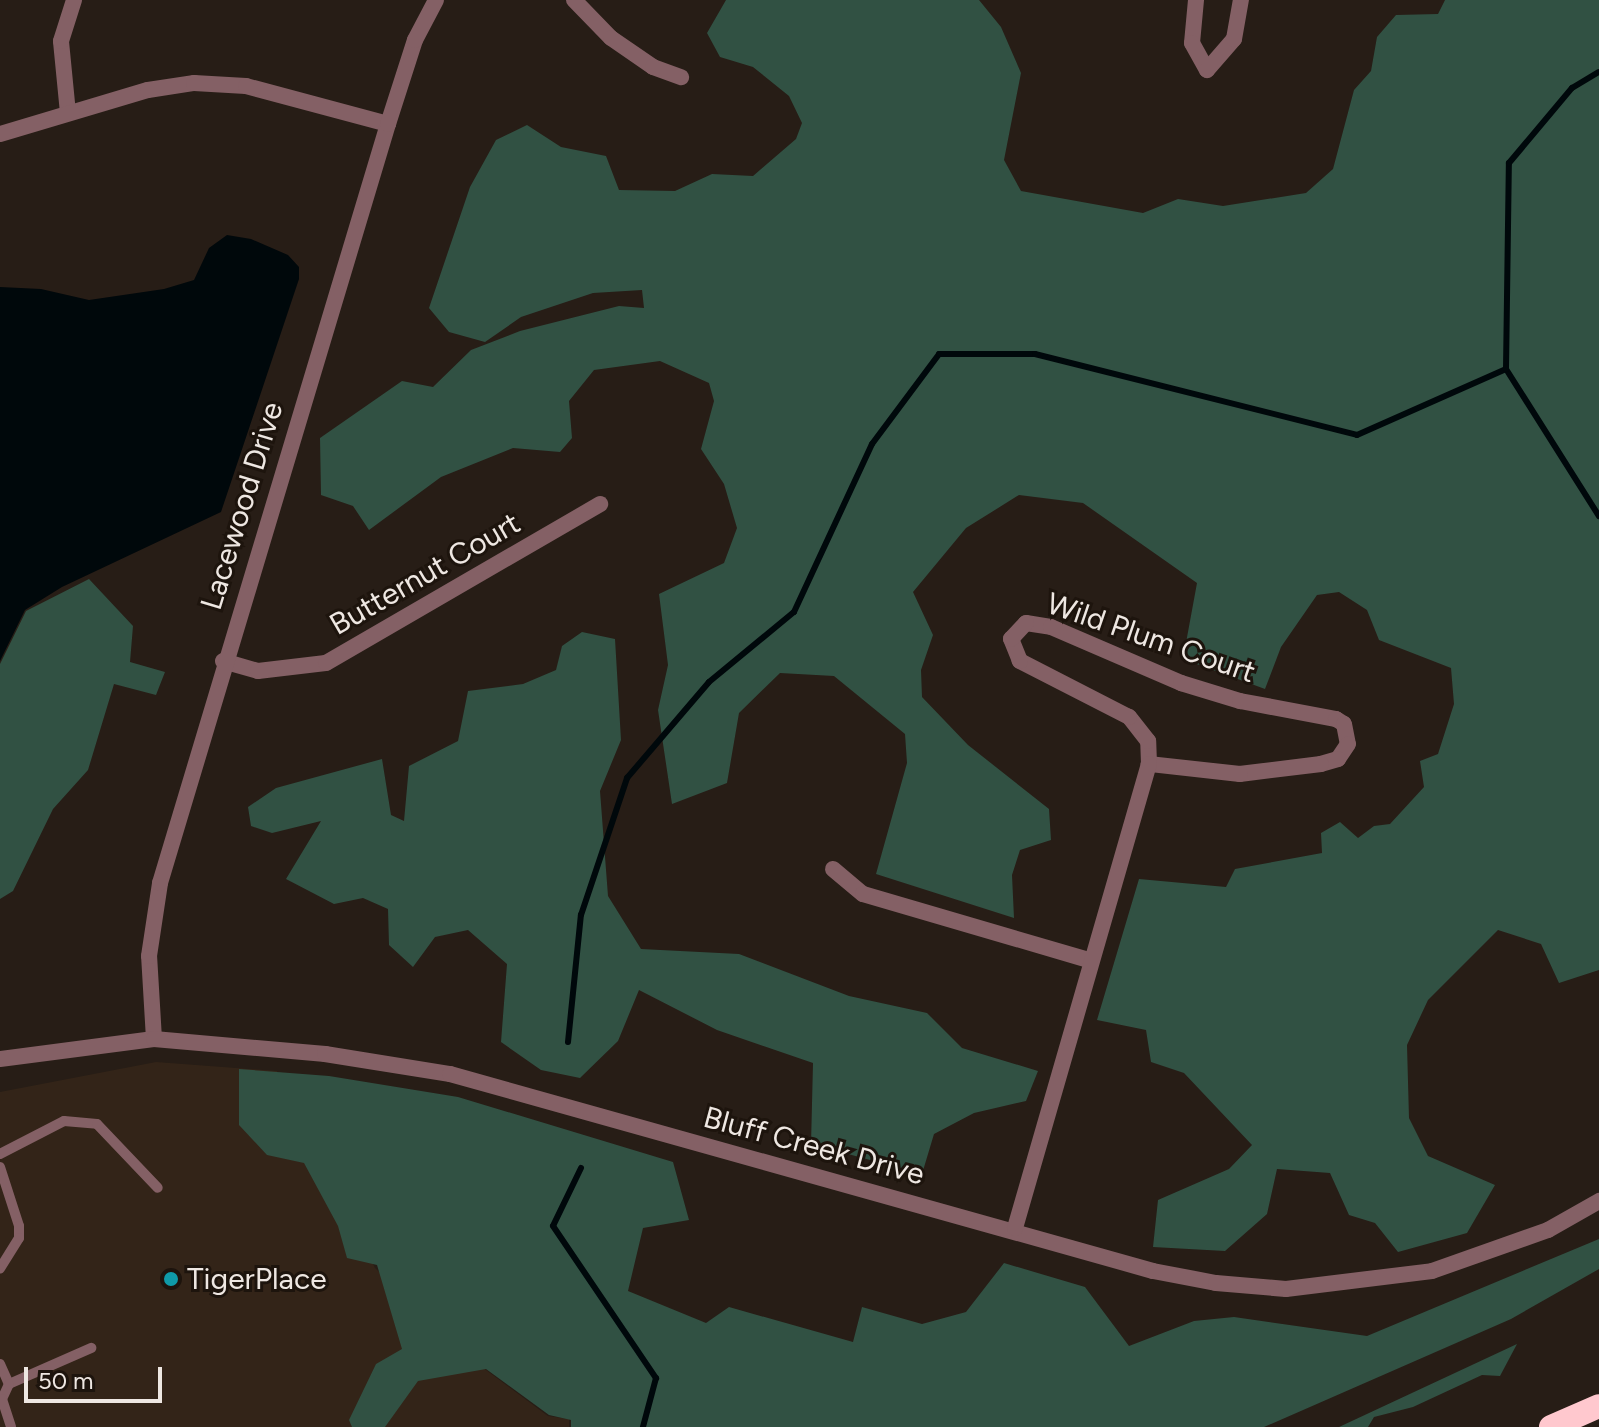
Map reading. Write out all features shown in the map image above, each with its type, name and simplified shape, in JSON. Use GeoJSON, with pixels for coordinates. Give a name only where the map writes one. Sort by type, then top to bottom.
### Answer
{"type":"FeatureCollection","features":[{"type":"Feature","properties":{"kind":"highway"},"geometry":{"type":"LineString","coordinates":[[1551,1427],[1599,1406]]}},
{"type":"Feature","properties":{"kind":"street"},"geometry":{"type":"LineString","coordinates":[[68,113],[61,41],[74,0]]}},
{"type":"Feature","properties":{"kind":"street","name":"Lacewood Drive"},"geometry":{"type":"LineString","coordinates":[[154,1039],[149,956],[160,883],[223,661],[388,124],[415,40],[436,0]]}},
{"type":"Feature","properties":{"kind":"street"},"geometry":{"type":"LineString","coordinates":[[574,0],[611,38],[653,67],[681,77]]}},
{"type":"Feature","properties":{"kind":"street"},"geometry":{"type":"LineString","coordinates":[[1196,0],[1192,43],[1207,70],[1234,39],[1241,0]]}},
{"type":"Feature","properties":{"kind":"street"},"geometry":{"type":"LineString","coordinates":[[0,134],[148,90],[194,83],[246,86],[388,124]]}},
{"type":"Feature","properties":{"kind":"street","name":"Butternut Court"},"geometry":{"type":"LineString","coordinates":[[223,661],[258,671],[326,663],[600,504]]}},
{"type":"Feature","properties":{"kind":"street","name":"Wild Plum Court"},"geometry":{"type":"LineString","coordinates":[[1026,623],[1051,627],[1181,683],[1240,701],[1336,719],[1348,734],[1345,753],[1321,764],[1240,774],[1149,764],[1148,741],[1139,725],[1020,661],[1012,651],[1016,630],[1026,623]]}},
{"type":"Feature","properties":{"kind":"street"},"geometry":{"type":"LineString","coordinates":[[1015,1228],[1089,960],[1149,764]]}},
{"type":"Feature","properties":{"kind":"street"},"geometry":{"type":"LineString","coordinates":[[833,869],[863,894],[1089,960]]}},
{"type":"Feature","properties":{"kind":"street","name":"Bluff Creek Drive"},"geometry":{"type":"LineString","coordinates":[[0,1059],[154,1039],[325,1054],[450,1074],[1015,1228],[1153,1271],[1216,1283],[1286,1289],[1432,1271],[1548,1230],[1599,1201]]}},
{"type":"Feature","properties":{"kind":"lane"},"geometry":{"type":"LineString","coordinates":[[0,1154],[64,1121],[97,1124],[158,1188]]}},
{"type":"Feature","properties":{"kind":"lane"},"geometry":{"type":"LineString","coordinates":[[0,1167],[19,1226],[19,1238],[0,1269]]}},
{"type":"Feature","properties":{"kind":"lane"},"geometry":{"type":"LineString","coordinates":[[11,1427],[2,1399],[9,1384],[91,1348]]}},
{"type":"Feature","properties":{"kind":"lane"},"geometry":{"type":"LineString","coordinates":[[0,1364],[9,1384]]}},
{"type":"Feature","properties":{"kind":"shaded area"},"geometry":{"type":"Polygon","coordinates":[[[227,235],[251,239],[288,255],[299,267],[299,279],[221,512],[62,587],[25,610],[0,661],[0,287],[41,289],[89,300],[164,289],[194,280],[209,248],[227,235]]]}},
{"type":"Feature","properties":{"kind":"shaded area"},"geometry":{"type":"Polygon","coordinates":[[[156,1062],[277,1071],[375,1268],[486,1370],[548,1416],[569,1419],[569,1427],[0,1427],[0,1092],[156,1062]]]}},
{"type":"Feature","properties":{"kind":"green space"},"geometry":{"type":"Polygon","coordinates":[[[726,0],[979,0],[1001,27],[1021,73],[1004,160],[1021,191],[1143,213],[1178,199],[1223,206],[1306,193],[1333,169],[1354,90],[1371,71],[1377,37],[1396,15],[1438,14],[1445,0],[1599,0],[1599,970],[1559,983],[1541,944],[1498,930],[1428,1000],[1407,1045],[1409,1118],[1428,1156],[1495,1185],[1467,1233],[1398,1252],[1375,1223],[1349,1215],[1330,1173],[1277,1169],[1267,1214],[1225,1251],[1153,1247],[1158,1200],[1229,1169],[1252,1145],[1184,1073],[1151,1062],[1146,1030],[1097,1020],[1139,879],[1226,887],[1235,869],[1322,853],[1321,833],[1340,822],[1358,838],[1374,826],[1390,824],[1424,787],[1420,761],[1438,754],[1454,704],[1451,668],[1379,640],[1367,610],[1339,592],[1317,595],[1281,647],[1265,689],[1183,659],[1197,583],[1083,503],[1019,495],[966,528],[913,592],[933,635],[921,670],[922,697],[968,745],[1049,809],[1051,840],[1020,850],[1012,875],[1014,918],[876,874],[907,763],[905,734],[834,676],[780,673],[739,713],[727,783],[672,804],[658,710],[668,665],[659,594],[724,563],[737,528],[724,484],[701,449],[714,401],[709,383],[660,361],[594,370],[569,401],[572,438],[560,452],[513,448],[441,477],[369,530],[353,506],[321,495],[320,438],[402,381],[433,387],[471,350],[520,331],[619,306],[644,308],[642,290],[593,293],[521,317],[485,342],[449,332],[429,308],[470,187],[496,140],[527,125],[561,147],[606,156],[619,190],[675,191],[712,174],[753,176],[796,139],[802,123],[789,96],[753,67],[720,57],[707,33],[726,0]]]}},
{"type":"Feature","properties":{"kind":"green space"},"geometry":{"type":"Polygon","coordinates":[[[89,579],[133,626],[130,662],[165,672],[156,695],[114,684],[88,770],[53,809],[13,891],[0,899],[0,664],[26,611],[89,579]]]}},
{"type":"Feature","properties":{"kind":"green space"},"geometry":{"type":"Polygon","coordinates":[[[582,632],[615,639],[621,740],[600,791],[608,896],[641,949],[739,954],[849,996],[927,1013],[962,1048],[1038,1071],[1026,1101],[974,1113],[934,1134],[922,1174],[811,1144],[813,1063],[717,1030],[639,990],[618,1041],[580,1078],[541,1070],[501,1042],[507,964],[468,930],[435,937],[413,967],[389,945],[388,909],[363,898],[334,904],[286,879],[321,821],[272,833],[251,826],[248,807],[276,788],[382,759],[391,815],[404,821],[409,766],[458,741],[468,691],[523,684],[556,670],[562,646],[582,632]]]}},
{"type":"Feature","properties":{"kind":"green space"},"geometry":{"type":"Polygon","coordinates":[[[239,1069],[329,1076],[458,1097],[673,1162],[689,1220],[643,1228],[628,1291],[706,1323],[729,1307],[853,1342],[862,1307],[922,1324],[966,1312],[1004,1263],[1085,1287],[1129,1346],[1194,1321],[1234,1317],[1367,1336],[1599,1239],[1599,1269],[1511,1319],[1264,1427],[571,1427],[571,1420],[549,1415],[486,1369],[418,1381],[385,1427],[352,1427],[349,1420],[376,1364],[402,1349],[377,1265],[347,1258],[338,1226],[304,1163],[267,1155],[239,1125],[239,1069]]]}},
{"type":"Feature","properties":{"kind":"green space"},"geometry":{"type":"Polygon","coordinates":[[[1517,1344],[1500,1376],[1482,1375],[1413,1407],[1374,1417],[1368,1427],[1339,1427],[1517,1344]]]}},
{"type":"Feature","properties":{"kind":"waterway"},"geometry":{"type":"LineString","coordinates":[[568,1042],[581,915],[627,778],[709,682],[794,612],[872,444],[939,354],[1035,354],[1357,435],[1506,369],[1509,163],[1572,88],[1599,72]]}},
{"type":"Feature","properties":{"kind":"waterway"},"geometry":{"type":"LineString","coordinates":[[1506,369],[1599,516]]}},
{"type":"Feature","properties":{"kind":"waterway"},"geometry":{"type":"LineString","coordinates":[[581,1168],[553,1226],[656,1378],[643,1427]]}},
{"type":"Feature","properties":{"kind":"place","name":"TigerPlace"},"geometry":{"type":"Point","coordinates":[171,1279]}}]}
